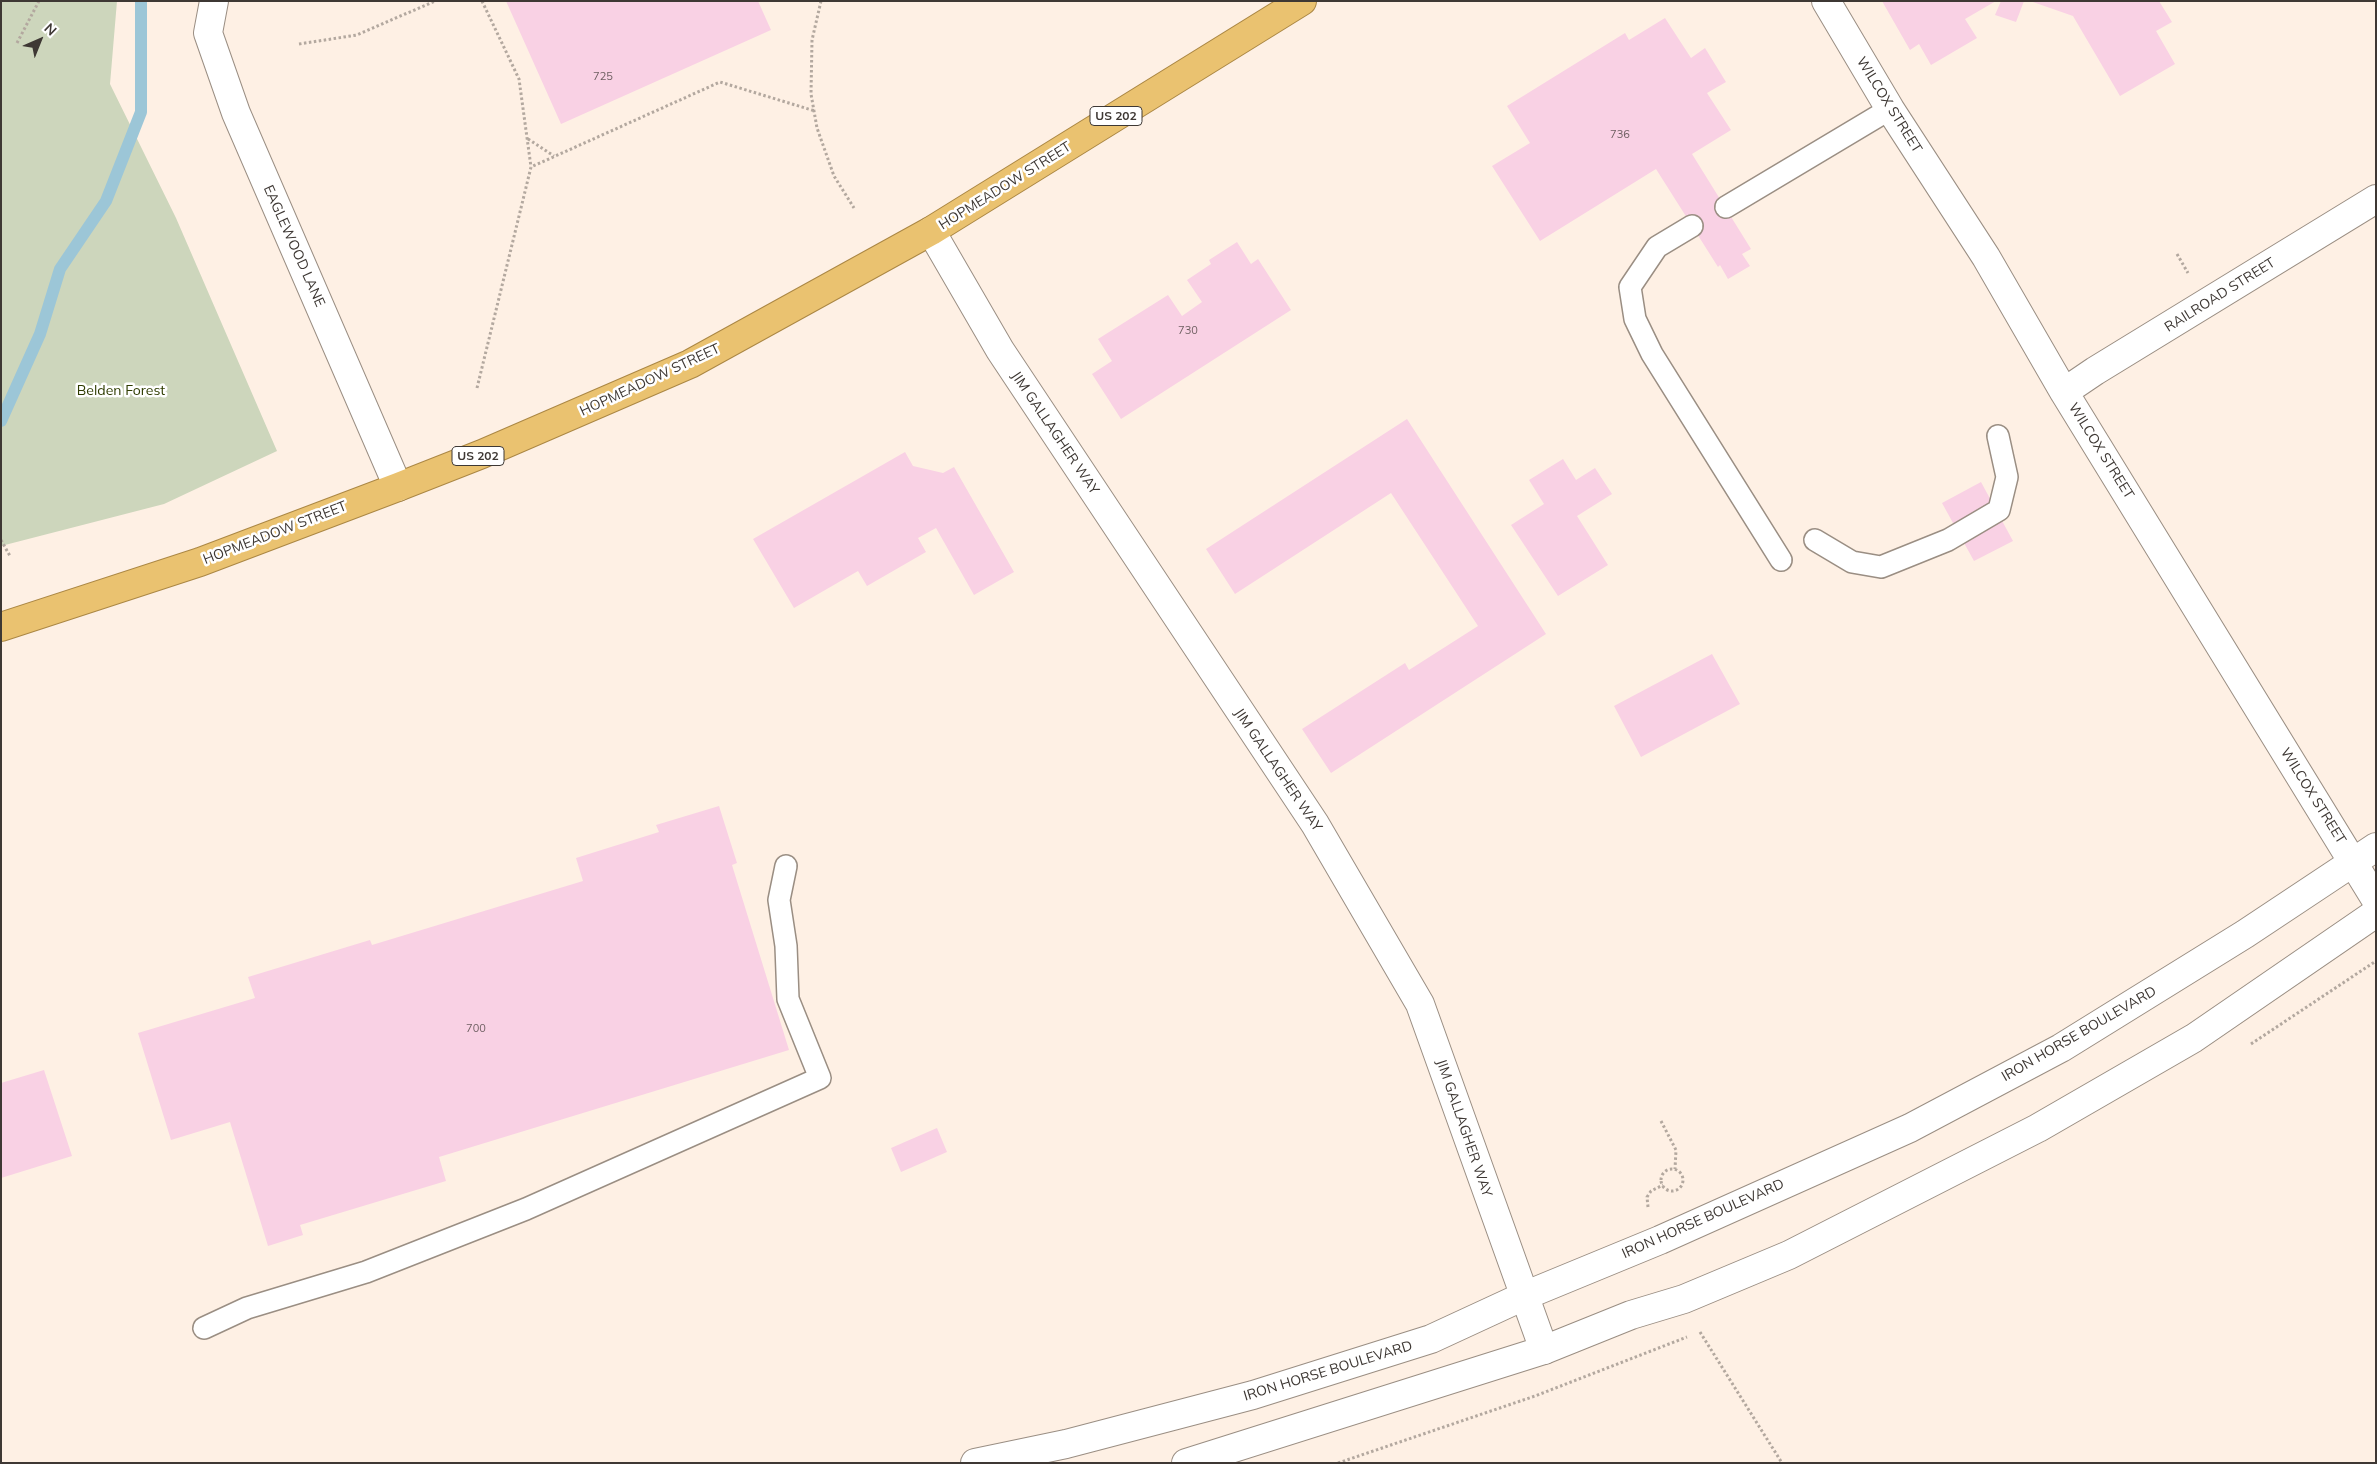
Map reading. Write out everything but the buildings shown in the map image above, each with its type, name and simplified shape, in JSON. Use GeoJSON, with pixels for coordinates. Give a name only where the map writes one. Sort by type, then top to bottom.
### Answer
{"type":"FeatureCollection","features":[{"type":"Feature","properties":{"kind":"highway","name":"HOPMEADOW STREET"},"geometry":{"type":"LineString","coordinates":[[1,627],[200,562],[398,487],[482,454],[690,364],[932,231],[1302,1]]}},
{"type":"Feature","properties":{"kind":"street","name":"EAGLEWOOD LANE"},"geometry":{"type":"LineString","coordinates":[[214,1],[208,34],[236,113],[398,487]]}},
{"type":"Feature","properties":{"kind":"street","name":"WILCOX STREET"},"geometry":{"type":"LineString","coordinates":[[1826,1],[1890,109],[1986,257],[2064,392],[2376,900]]}},
{"type":"Feature","properties":{"kind":"street","name":"RAILROAD STREET"},"geometry":{"type":"LineString","coordinates":[[2064,392],[2095,370],[2376,199]]}},
{"type":"Feature","properties":{"kind":"street","name":"JIM GALLAGHER WAY"},"geometry":{"type":"LineString","coordinates":[[932,231],[1000,350],[1315,824],[1420,1004],[1544,1350]]}},
{"type":"Feature","properties":{"kind":"street","name":"IRON HORSE BOULEVARD"},"geometry":{"type":"LineString","coordinates":[[974,1463],[1066,1444],[1253,1395],[1431,1339],[1524,1296],[1660,1240],[1918,1123],[2061,1048],[2246,934],[2354,863],[2376,846]]}},
{"type":"Feature","properties":{"kind":"street"},"geometry":{"type":"LineString","coordinates":[[1186,1463],[1544,1350],[1631,1315],[1684,1298],[1788,1255],[2038,1128],[2194,1038],[2376,913]]}},
{"type":"Feature","properties":{"kind":"lane"},"geometry":{"type":"LineString","coordinates":[[1726,207],[1890,109]]}},
{"type":"Feature","properties":{"kind":"lane"},"geometry":{"type":"LineString","coordinates":[[1692,226],[1657,247],[1630,288],[1635,319],[1652,354],[1780,560]]}},
{"type":"Feature","properties":{"kind":"lane"},"geometry":{"type":"LineString","coordinates":[[1815,540],[1852,562],[1881,567],[1948,540],[1999,510],[2007,477],[1998,436]]}},
{"type":"Feature","properties":{"kind":"lane"},"geometry":{"type":"LineString","coordinates":[[204,1328],[247,1308],[366,1272],[518,1212],[820,1078],[788,999],[786,946],[778,900],[786,866]]}},
{"type":"Feature","properties":{"kind":"path"},"geometry":{"type":"LineString","coordinates":[[17,43],[39,1]]}},
{"type":"Feature","properties":{"kind":"path"},"geometry":{"type":"LineString","coordinates":[[299,44],[357,35],[435,1]]}},
{"type":"Feature","properties":{"kind":"path"},"geometry":{"type":"LineString","coordinates":[[477,388],[531,167],[519,79],[482,1]]}},
{"type":"Feature","properties":{"kind":"path"},"geometry":{"type":"LineString","coordinates":[[821,1],[812,40],[811,94],[817,128],[834,176],[854,208]]}},
{"type":"Feature","properties":{"kind":"path"},"geometry":{"type":"LineString","coordinates":[[531,167],[720,82],[815,111]]}},
{"type":"Feature","properties":{"kind":"path"},"geometry":{"type":"LineString","coordinates":[[527,139],[554,156]]}},
{"type":"Feature","properties":{"kind":"path"},"geometry":{"type":"LineString","coordinates":[[1,540],[10,556]]}},
{"type":"Feature","properties":{"kind":"path"},"geometry":{"type":"LineString","coordinates":[[1661,1121],[1676,1150],[1675,1169]]}},
{"type":"Feature","properties":{"kind":"path"},"geometry":{"type":"LineString","coordinates":[[1675,1169],[1681,1172],[1683,1184],[1678,1189],[1673,1190],[1663,1185],[1662,1175],[1666,1171],[1675,1169]]}},
{"type":"Feature","properties":{"kind":"path"},"geometry":{"type":"LineString","coordinates":[[1648,1213],[1647,1197],[1652,1191],[1663,1185]]}},
{"type":"Feature","properties":{"kind":"path"},"geometry":{"type":"LineString","coordinates":[[1700,1332],[1782,1463]]}},
{"type":"Feature","properties":{"kind":"green space","name":"Belden Forest"},"geometry":{"type":"Polygon","coordinates":[[[1,1],[117,1],[110,84],[176,218],[277,451],[164,504],[1,546],[1,1]]]}},
{"type":"Feature","properties":{"kind":"waterway"},"geometry":{"type":"LineString","coordinates":[[1,421],[40,334],[60,269],[106,201],[141,112],[141,1]]}}]}
